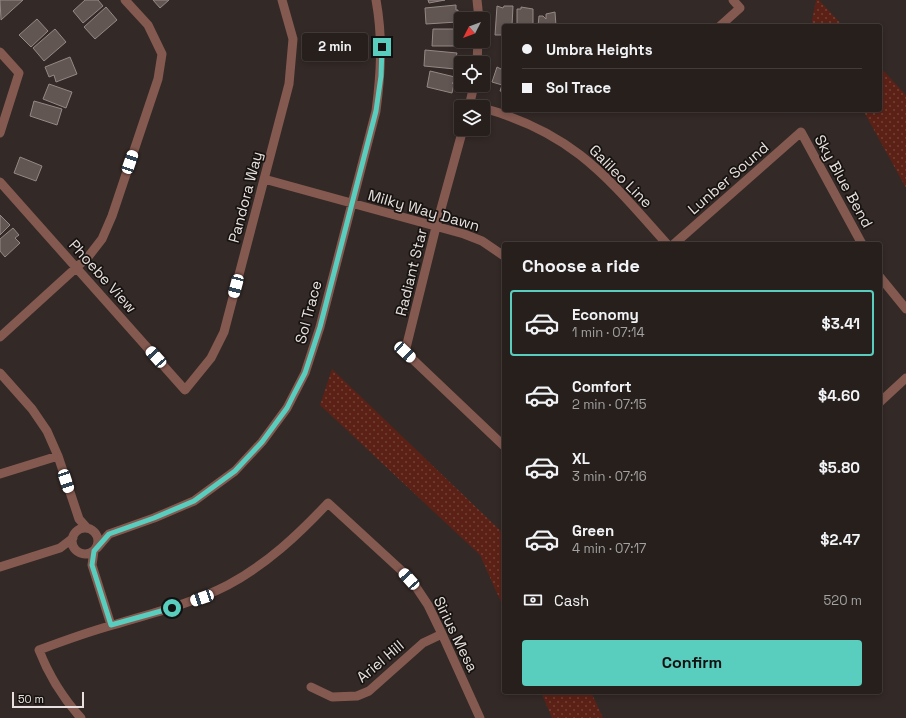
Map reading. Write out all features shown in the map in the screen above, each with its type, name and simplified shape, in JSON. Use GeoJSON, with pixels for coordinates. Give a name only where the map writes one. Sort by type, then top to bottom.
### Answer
{"type":"FeatureCollection","features":[{"type":"Feature","properties":{"kind":"street"},"geometry":{"type":"LineString","coordinates":[[0,337],[77,268],[102,239],[112,216],[158,80],[162,54],[148,25],[125,0]]}},
{"type":"Feature","properties":{"kind":"street","name":"Pandora Way"},"geometry":{"type":"LineString","coordinates":[[185,390],[211,358],[224,332],[289,84],[293,39],[282,0]]}},
{"type":"Feature","properties":{"kind":"street","name":"Sol Trace"},"geometry":{"type":"LineString","coordinates":[[95,550],[109,534],[154,518],[200,496],[235,471],[262,442],[287,408],[307,366],[320,327],[376,111],[381,76],[382,47],[376,0]]}},
{"type":"Feature","properties":{"kind":"street"},"geometry":{"type":"LineString","coordinates":[[477,0],[478,12]]}},
{"type":"Feature","properties":{"kind":"street"},"geometry":{"type":"LineString","coordinates":[[722,24],[740,8],[733,0]]}},
{"type":"Feature","properties":{"kind":"street"},"geometry":{"type":"LineString","coordinates":[[0,52],[19,74],[0,133]]}},
{"type":"Feature","properties":{"kind":"street","name":"Galileo Line"},"geometry":{"type":"LineString","coordinates":[[490,110],[511,115],[530,123],[570,146],[603,173],[665,242]]}},
{"type":"Feature","properties":{"kind":"street","name":"Lunber Sound"},"geometry":{"type":"LineString","coordinates":[[676,242],[801,132]]}},
{"type":"Feature","properties":{"kind":"street","name":"Sky Blue Bend"},"geometry":{"type":"LineString","coordinates":[[801,132],[861,242]]}},
{"type":"Feature","properties":{"kind":"street","name":"Radiant Star"},"geometry":{"type":"LineString","coordinates":[[461,136],[436,227],[405,352],[502,444]]}},
{"type":"Feature","properties":{"kind":"street","name":"Milky Way Dawn"},"geometry":{"type":"LineString","coordinates":[[264,179],[464,234],[482,241],[502,255]]}},
{"type":"Feature","properties":{"kind":"street","name":"Phoebe View"},"geometry":{"type":"LineString","coordinates":[[0,182],[185,390]]}},
{"type":"Feature","properties":{"kind":"street"},"geometry":{"type":"LineString","coordinates":[[882,279],[906,309]]}},
{"type":"Feature","properties":{"kind":"street"},"geometry":{"type":"LineString","coordinates":[[0,373],[32,409],[47,431],[58,456],[79,519],[89,528],[98,540],[92,565]]}},
{"type":"Feature","properties":{"kind":"street"},"geometry":{"type":"LineString","coordinates":[[882,400],[906,378]]}},
{"type":"Feature","properties":{"kind":"street"},"geometry":{"type":"LineString","coordinates":[[0,474],[58,456]]}},
{"type":"Feature","properties":{"kind":"street","name":"Sirius Mesa"},"geometry":{"type":"LineString","coordinates":[[111,625],[202,598],[229,584],[278,552],[328,503],[402,571],[416,587],[428,605],[480,718]]}},
{"type":"Feature","properties":{"kind":"street"},"geometry":{"type":"LineString","coordinates":[[79,519],[73,544],[92,565],[111,625],[39,650],[46,669],[58,690],[81,718]]}},
{"type":"Feature","properties":{"kind":"street"},"geometry":{"type":"LineString","coordinates":[[0,567],[60,548],[74,535],[89,528],[109,534]]}},
{"type":"Feature","properties":{"kind":"street"},"geometry":{"type":"LineString","coordinates":[[60,548],[79,552],[95,550]]}},
{"type":"Feature","properties":{"kind":"street","name":"Ariel Hill"},"geometry":{"type":"LineString","coordinates":[[311,687],[332,697],[357,696],[369,691],[424,643],[442,634]]}},
{"type":"Feature","properties":{"kind":"shaded area"},"geometry":{"type":"Polygon","coordinates":[[[816,0],[819,0],[841,24],[811,24],[816,0]]]}},
{"type":"Feature","properties":{"kind":"shaded area"},"geometry":{"type":"Polygon","coordinates":[[[882,69],[906,95],[906,188],[864,112],[882,112],[882,69]]]}},
{"type":"Feature","properties":{"kind":"shaded area"},"geometry":{"type":"Polygon","coordinates":[[[332,369],[502,532],[502,604],[480,555],[320,405],[332,369]]]}},
{"type":"Feature","properties":{"kind":"shaded area"},"geometry":{"type":"Polygon","coordinates":[[[542,694],[592,694],[603,718],[552,718],[542,694]]]}},
{"type":"Feature","properties":{"kind":"building"},"geometry":{"type":"Polygon","coordinates":[[[0,0],[23,0],[1,20],[0,0]]]}},
{"type":"Feature","properties":{"kind":"building"},"geometry":{"type":"Polygon","coordinates":[[[85,0],[98,0],[103,6],[83,23],[73,11],[85,0]]]}},
{"type":"Feature","properties":{"kind":"building"},"geometry":{"type":"Polygon","coordinates":[[[153,0],[169,0],[160,8],[153,0]]]}},
{"type":"Feature","properties":{"kind":"building"},"geometry":{"type":"Polygon","coordinates":[[[428,0],[445,0],[429,3],[428,0]]]}},
{"type":"Feature","properties":{"kind":"building"},"geometry":{"type":"Polygon","coordinates":[[[456,5],[456,10],[458,10],[458,12],[454,12],[454,22],[426,24],[425,8],[456,5]]]}},
{"type":"Feature","properties":{"kind":"building"},"geometry":{"type":"Polygon","coordinates":[[[497,6],[503,8],[504,6],[513,6],[512,24],[502,24],[502,35],[495,35],[497,6]]]}},
{"type":"Feature","properties":{"kind":"building"},"geometry":{"type":"Polygon","coordinates":[[[106,7],[117,20],[95,39],[84,27],[106,7]]]}},
{"type":"Feature","properties":{"kind":"building"},"geometry":{"type":"Polygon","coordinates":[[[521,7],[533,9],[533,24],[517,24],[517,9],[521,9],[521,7]]]}},
{"type":"Feature","properties":{"kind":"building"},"geometry":{"type":"Polygon","coordinates":[[[555,12],[556,24],[538,24],[539,16],[543,16],[546,19],[546,14],[555,12]]]}},
{"type":"Feature","properties":{"kind":"building"},"geometry":{"type":"Polygon","coordinates":[[[37,19],[48,31],[31,47],[19,35],[37,19]]]}},
{"type":"Feature","properties":{"kind":"building"},"geometry":{"type":"Polygon","coordinates":[[[55,29],[66,42],[44,61],[33,48],[55,29]]]}},
{"type":"Feature","properties":{"kind":"building"},"geometry":{"type":"Polygon","coordinates":[[[433,29],[454,29],[454,46],[432,46],[433,29]]]}},
{"type":"Feature","properties":{"kind":"building"},"geometry":{"type":"Polygon","coordinates":[[[425,50],[457,53],[456,56],[454,56],[454,69],[424,66],[425,50]]]}},
{"type":"Feature","properties":{"kind":"building"},"geometry":{"type":"Polygon","coordinates":[[[70,57],[77,74],[56,82],[54,75],[49,77],[45,67],[70,57]]]}},
{"type":"Feature","properties":{"kind":"building"},"geometry":{"type":"Polygon","coordinates":[[[497,67],[501,69],[502,67],[502,85],[492,82],[497,67]]]}},
{"type":"Feature","properties":{"kind":"building"},"geometry":{"type":"Polygon","coordinates":[[[430,71],[454,77],[454,83],[452,83],[454,84],[452,93],[427,87],[430,71]]]}},
{"type":"Feature","properties":{"kind":"building"},"geometry":{"type":"Polygon","coordinates":[[[49,84],[72,92],[66,108],[43,99],[49,84]]]}},
{"type":"Feature","properties":{"kind":"building"},"geometry":{"type":"Polygon","coordinates":[[[34,101],[62,109],[57,125],[30,116],[34,101]]]}},
{"type":"Feature","properties":{"kind":"building"},"geometry":{"type":"Polygon","coordinates":[[[20,157],[42,166],[36,181],[14,173],[20,157]]]}},
{"type":"Feature","properties":{"kind":"building"},"geometry":{"type":"Polygon","coordinates":[[[0,215],[10,225],[0,235],[0,215]]]}},
{"type":"Feature","properties":{"kind":"building"},"geometry":{"type":"Polygon","coordinates":[[[13,228],[19,235],[15,238],[20,243],[5,257],[0,251],[0,239],[13,228]]]}},
{"type":"Feature","properties":{"kind":"route"},"geometry":{"type":"LineString","coordinates":[[172,608],[111,625],[92,565],[94,551],[109,534],[154,518],[194,501],[235,471],[262,442],[287,408],[305,373],[320,327],[376,111],[381,76],[382,47]]}}]}
